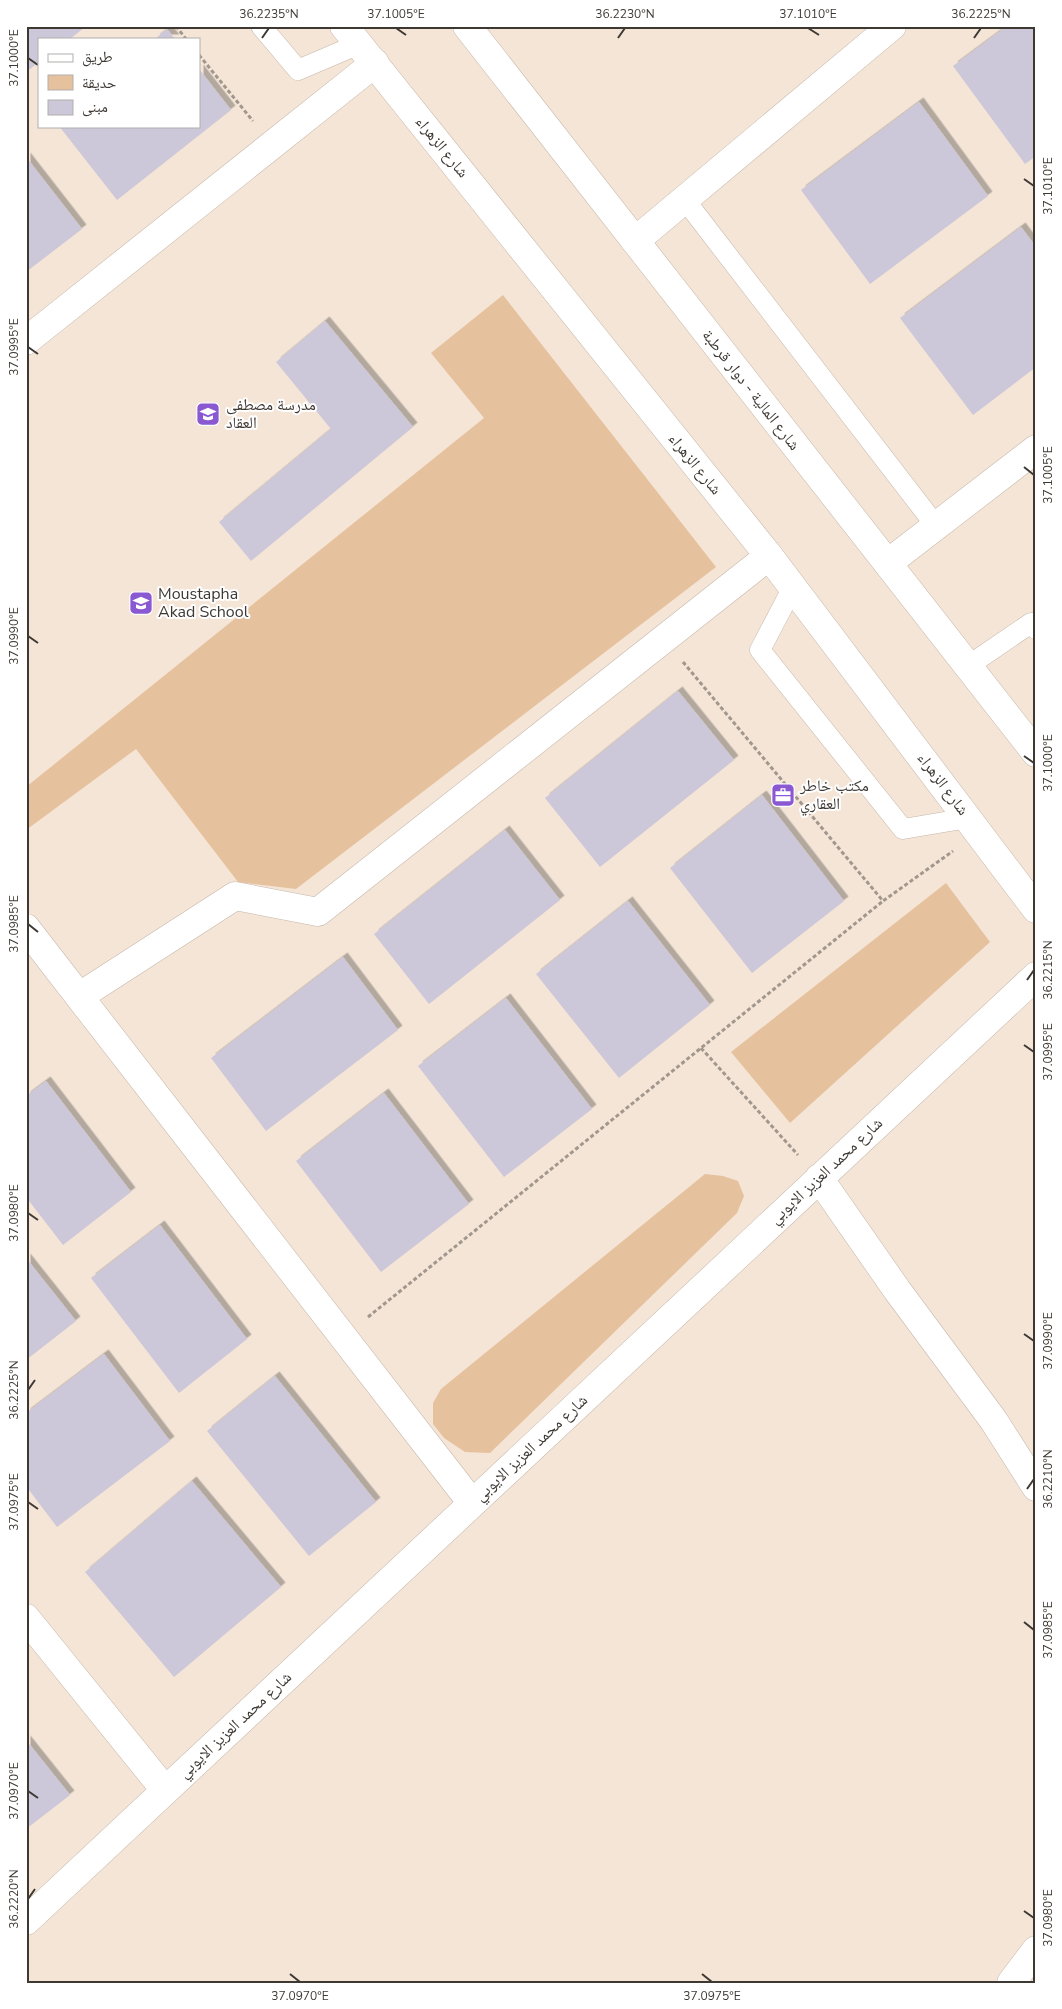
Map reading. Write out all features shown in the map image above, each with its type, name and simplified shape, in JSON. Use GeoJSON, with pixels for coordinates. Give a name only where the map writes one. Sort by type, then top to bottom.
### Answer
{"type":"FeatureCollection","features":[{"type":"Feature","properties":{"kind":"street","name":"شارع المالية - دوار قرطبة"},"geometry":{"type":"LineString","coordinates":[[466,26],[1036,753]]}},
{"type":"Feature","properties":{"kind":"street"},"geometry":{"type":"LineString","coordinates":[[635,241],[892,26]]}},
{"type":"Feature","properties":{"kind":"street"},"geometry":{"type":"LineString","coordinates":[[26,341],[272,145],[354,37]]}},
{"type":"Feature","properties":{"kind":"street","name":"شارع الزهراء"},"geometry":{"type":"LineString","coordinates":[[354,37],[769,556],[1036,909]]}},
{"type":"Feature","properties":{"kind":"street"},"geometry":{"type":"LineString","coordinates":[[888,564],[1036,449]]}},
{"type":"Feature","properties":{"kind":"street"},"geometry":{"type":"LineString","coordinates":[[80,996],[235,896],[318,912],[769,556]]}},
{"type":"Feature","properties":{"kind":"street"},"geometry":{"type":"LineString","coordinates":[[26,928],[472,1503]]}},
{"type":"Feature","properties":{"kind":"street","name":"شارع محمد العزيز الايوبي"},"geometry":{"type":"LineString","coordinates":[[26,1921],[1036,976]]}},
{"type":"Feature","properties":{"kind":"street"},"geometry":{"type":"LineString","coordinates":[[819,1178],[897,1290],[994,1421],[1036,1487]]}},
{"type":"Feature","properties":{"kind":"street"},"geometry":{"type":"LineString","coordinates":[[26,1618],[165,1790]]}},
{"type":"Feature","properties":{"kind":"street"},"geometry":{"type":"LineString","coordinates":[[1011,1983],[1036,1950]]}},
{"type":"Feature","properties":{"kind":"lane"},"geometry":{"type":"LineString","coordinates":[[261,26],[298,70],[354,37]]}},
{"type":"Feature","properties":{"kind":"lane"},"geometry":{"type":"LineString","coordinates":[[685,200],[936,526]]}},
{"type":"Feature","properties":{"kind":"lane"},"geometry":{"type":"LineString","coordinates":[[793,587],[760,650],[903,829],[974,825]]}},
{"type":"Feature","properties":{"kind":"lane"},"geometry":{"type":"LineString","coordinates":[[968,666],[1031,623],[1036,629]]}},
{"type":"Feature","properties":{"kind":"path"},"geometry":{"type":"LineString","coordinates":[[176,26],[185,38]]}},
{"type":"Feature","properties":{"kind":"path"},"geometry":{"type":"LineString","coordinates":[[200,56],[272,145]]}},
{"type":"Feature","properties":{"kind":"path"},"geometry":{"type":"LineString","coordinates":[[664,639],[883,901]]}},
{"type":"Feature","properties":{"kind":"path"},"geometry":{"type":"LineString","coordinates":[[344,1337],[883,901],[974,825]]}},
{"type":"Feature","properties":{"kind":"path"},"geometry":{"type":"LineString","coordinates":[[701,1048],[819,1178]]}},
{"type":"Feature","properties":{"kind":"green space"},"geometry":{"type":"Polygon","coordinates":[[[503,295],[716,567],[296,889],[238,882],[136,749],[26,830],[26,787],[484,418],[431,353],[503,295]]]}},
{"type":"Feature","properties":{"kind":"green space"},"geometry":{"type":"Polygon","coordinates":[[[946,883],[990,942],[790,1123],[731,1052],[946,883]]]}},
{"type":"Feature","properties":{"kind":"green space"},"geometry":{"type":"Polygon","coordinates":[[[705,1174],[723,1176],[738,1181],[744,1196],[737,1213],[490,1453],[465,1452],[444,1438],[433,1424],[433,1403],[441,1389],[705,1174]]]}},
{"type":"Feature","properties":{"kind":"building"},"geometry":{"type":"Polygon","coordinates":[[[26,26],[86,26],[71,38],[38,38],[38,63],[26,72],[26,26]]]}},
{"type":"Feature","properties":{"kind":"building"},"geometry":{"type":"Polygon","coordinates":[[[1007,26],[1036,26],[1036,156],[1025,164],[953,66],[1007,26]]]}},
{"type":"Feature","properties":{"kind":"building"},"geometry":{"type":"Polygon","coordinates":[[[167,29],[174,38],[156,38],[167,29]]]}},
{"type":"Feature","properties":{"kind":"building"},"geometry":{"type":"Polygon","coordinates":[[[200,70],[231,110],[117,200],[61,128],[200,128],[200,70]]]}},
{"type":"Feature","properties":{"kind":"building"},"geometry":{"type":"Polygon","coordinates":[[[919,102],[988,196],[870,284],[801,190],[919,102]]]}},
{"type":"Feature","properties":{"kind":"building"},"geometry":{"type":"Polygon","coordinates":[[[26,157],[82,229],[26,272],[26,157]]]}},
{"type":"Feature","properties":{"kind":"building"},"geometry":{"type":"Polygon","coordinates":[[[1021,227],[1036,247],[1036,367],[973,415],[900,318],[1021,227]]]}},
{"type":"Feature","properties":{"kind":"building"},"geometry":{"type":"Polygon","coordinates":[[[325,321],[413,427],[251,561],[219,522],[331,429],[276,362],[325,321]]]}},
{"type":"Feature","properties":{"kind":"building"},"geometry":{"type":"Polygon","coordinates":[[[678,691],[734,760],[600,867],[545,798],[678,691]]]}},
{"type":"Feature","properties":{"kind":"building"},"geometry":{"type":"Polygon","coordinates":[[[762,795],[844,901],[752,973],[670,868],[762,795]]]}},
{"type":"Feature","properties":{"kind":"building"},"geometry":{"type":"Polygon","coordinates":[[[505,830],[560,900],[429,1004],[374,934],[505,830]]]}},
{"type":"Feature","properties":{"kind":"building"},"geometry":{"type":"Polygon","coordinates":[[[628,901],[710,1005],[619,1078],[536,974],[628,901]]]}},
{"type":"Feature","properties":{"kind":"building"},"geometry":{"type":"Polygon","coordinates":[[[343,957],[398,1030],[266,1131],[211,1058],[343,957]]]}},
{"type":"Feature","properties":{"kind":"building"},"geometry":{"type":"Polygon","coordinates":[[[506,998],[592,1109],[504,1177],[418,1066],[506,998]]]}},
{"type":"Feature","properties":{"kind":"building"},"geometry":{"type":"Polygon","coordinates":[[[46,1081],[131,1192],[63,1245],[26,1197],[26,1096],[46,1081]]]}},
{"type":"Feature","properties":{"kind":"building"},"geometry":{"type":"Polygon","coordinates":[[[384,1093],[469,1204],[381,1272],[296,1161],[384,1093]]]}},
{"type":"Feature","properties":{"kind":"building"},"geometry":{"type":"Polygon","coordinates":[[[160,1225],[247,1339],[179,1393],[91,1278],[160,1225]]]}},
{"type":"Feature","properties":{"kind":"building"},"geometry":{"type":"Polygon","coordinates":[[[26,1258],[76,1321],[26,1360],[26,1258]]]}},
{"type":"Feature","properties":{"kind":"building"},"geometry":{"type":"Polygon","coordinates":[[[104,1354],[170,1441],[57,1527],[26,1486],[26,1413],[104,1354]]]}},
{"type":"Feature","properties":{"kind":"building"},"geometry":{"type":"Polygon","coordinates":[[[275,1376],[376,1502],[309,1556],[207,1431],[275,1376]]]}},
{"type":"Feature","properties":{"kind":"building"},"geometry":{"type":"Polygon","coordinates":[[[192,1481],[281,1587],[174,1677],[85,1572],[192,1481]]]}},
{"type":"Feature","properties":{"kind":"building"},"geometry":{"type":"Polygon","coordinates":[[[26,1740],[70,1795],[26,1829],[26,1740]]]}},
{"type":"Feature","properties":{"kind":"place","name":"مدرسة مصطفى العقاد"},"geometry":{"type":"Point","coordinates":[208,414]}},
{"type":"Feature","properties":{"kind":"place","name":"Moustapha Akad School"},"geometry":{"type":"Point","coordinates":[141,603]}},
{"type":"Feature","properties":{"kind":"place","name":"مكتب خاطر العقاري"},"geometry":{"type":"Point","coordinates":[783,795]}}]}
